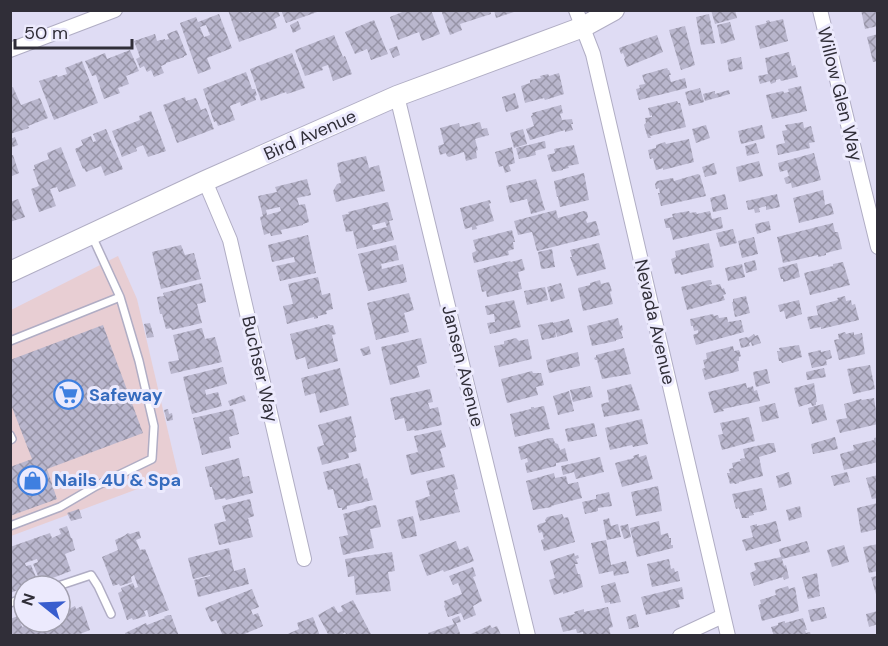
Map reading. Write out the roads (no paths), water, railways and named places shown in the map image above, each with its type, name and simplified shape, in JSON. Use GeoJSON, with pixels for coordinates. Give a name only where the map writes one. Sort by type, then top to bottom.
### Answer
{"type":"FeatureCollection","features":[{"type":"Feature","properties":{"kind":"main road","name":"Bird Avenue"},"geometry":{"type":"LineString","coordinates":[[10,272],[205,181],[397,96],[579,19],[614,10]]}},
{"type":"Feature","properties":{"kind":"street"},"geometry":{"type":"LineString","coordinates":[[10,50],[115,10]]}},
{"type":"Feature","properties":{"kind":"street","name":"Willow Glen Way"},"geometry":{"type":"LineString","coordinates":[[820,10],[878,247]]}},
{"type":"Feature","properties":{"kind":"street","name":"Nevada Avenue"},"geometry":{"type":"LineString","coordinates":[[579,19],[592,50],[728,636]]}},
{"type":"Feature","properties":{"kind":"street","name":"Jansen Avenue"},"geometry":{"type":"LineString","coordinates":[[397,96],[528,636]]}},
{"type":"Feature","properties":{"kind":"street","name":"Buchser Way"},"geometry":{"type":"LineString","coordinates":[[205,181],[230,240],[304,560]]}},
{"type":"Feature","properties":{"kind":"street"},"geometry":{"type":"LineString","coordinates":[[680,636],[723,616]]}},
{"type":"Feature","properties":{"kind":"lane"},"geometry":{"type":"LineString","coordinates":[[10,525],[60,507],[96,486],[152,459],[154,426],[139,361],[120,297],[91,235]]}},
{"type":"Feature","properties":{"kind":"lane"},"geometry":{"type":"LineString","coordinates":[[10,341],[120,297]]}},
{"type":"Feature","properties":{"kind":"lane"},"geometry":{"type":"LineString","coordinates":[[72,581],[91,575],[111,614]]}},
{"type":"Feature","properties":{"kind":"place","name":"Safeway"},"geometry":{"type":"Point","coordinates":[68,395]}},
{"type":"Feature","properties":{"kind":"place","name":"Nails 4U & Spa"},"geometry":{"type":"Point","coordinates":[33,480]}}]}
